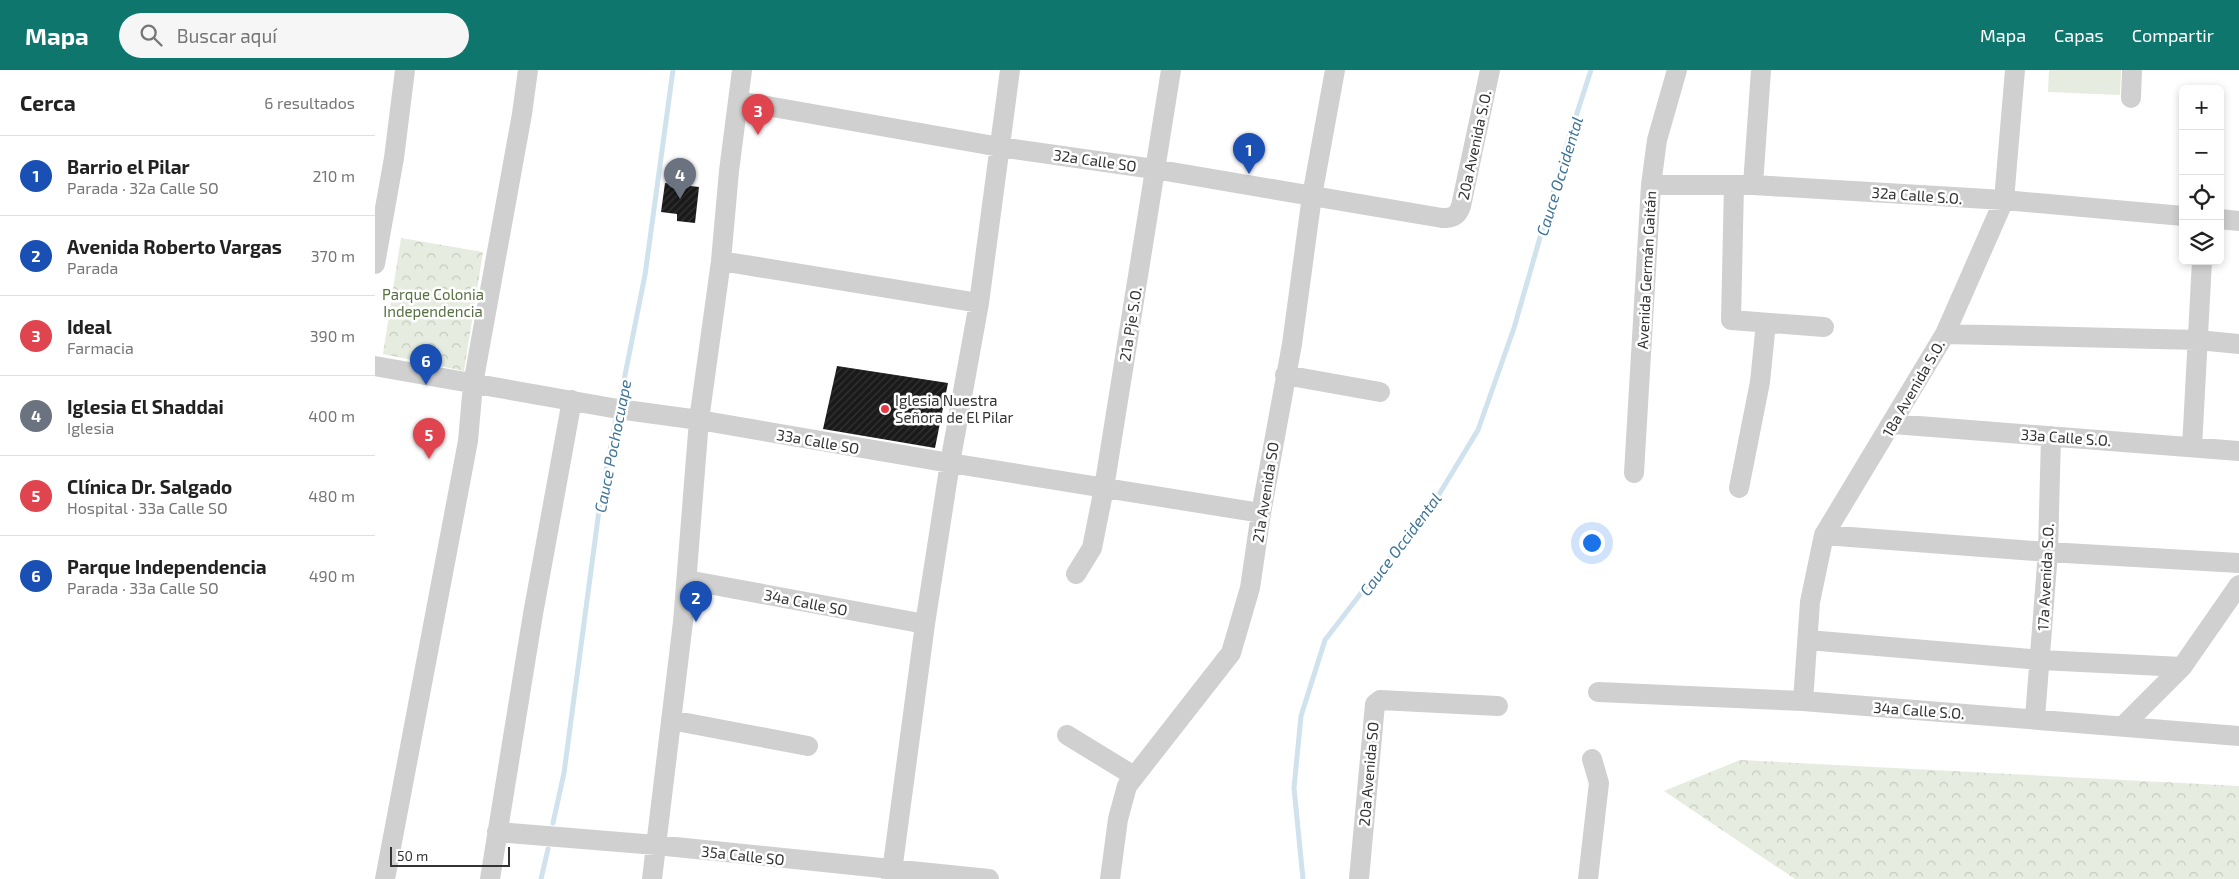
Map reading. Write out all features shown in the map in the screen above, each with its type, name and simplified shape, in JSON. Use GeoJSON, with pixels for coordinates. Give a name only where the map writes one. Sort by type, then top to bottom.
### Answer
{"type":"FeatureCollection","features":[{"type":"Feature","properties":{"kind":"street"},"geometry":{"type":"LineString","coordinates":[[375,264],[394,158],[405,70]]}},
{"type":"Feature","properties":{"kind":"street"},"geometry":{"type":"LineString","coordinates":[[385,879],[468,441],[473,384],[522,114],[528,70]]}},
{"type":"Feature","properties":{"kind":"street"},"geometry":{"type":"LineString","coordinates":[[652,879],[687,580],[699,420],[721,261],[742,70]]}},
{"type":"Feature","properties":{"kind":"street"},"geometry":{"type":"LineString","coordinates":[[891,875],[925,624],[950,463],[979,303],[1011,70]]}},
{"type":"Feature","properties":{"kind":"street","name":"21a Pje S.O."},"geometry":{"type":"LineString","coordinates":[[1076,574],[1092,548],[1104,488],[1171,70]]}},
{"type":"Feature","properties":{"kind":"street","name":"21a Avenida SO"},"geometry":{"type":"LineString","coordinates":[[1110,879],[1118,819],[1127,786],[1231,652],[1250,588],[1312,196],[1335,70]]}},
{"type":"Feature","properties":{"kind":"street","name":"20a Avenida S.O."},"geometry":{"type":"LineString","coordinates":[[1452,218],[1458,214],[1461,206],[1490,70]]}},
{"type":"Feature","properties":{"kind":"street","name":"Avenida Germán Gaitán"},"geometry":{"type":"LineString","coordinates":[[1634,474],[1651,185],[1657,140],[1677,70]]}},
{"type":"Feature","properties":{"kind":"street"},"geometry":{"type":"LineString","coordinates":[[1761,70],[1744,185],[1731,320],[1824,327]]}},
{"type":"Feature","properties":{"kind":"street","name":"18a Avenida S.O."},"geometry":{"type":"LineString","coordinates":[[1803,701],[1810,602],[1825,535],[1945,334],[2003,200],[2015,70]]}},
{"type":"Feature","properties":{"kind":"street"},"geometry":{"type":"LineString","coordinates":[[2131,70],[2131,98]]}},
{"type":"Feature","properties":{"kind":"street","name":"32a Calle SO"},"geometry":{"type":"LineString","coordinates":[[738,101],[1000,147],[1154,169],[1441,218],[1452,218]]}},
{"type":"Feature","properties":{"kind":"street","name":"32a Calle S.O."},"geometry":{"type":"LineString","coordinates":[[1651,185],[1744,185],[2003,200],[2179,216]]}},
{"type":"Feature","properties":{"kind":"street"},"geometry":{"type":"LineString","coordinates":[[2224,220],[2239,221]]}},
{"type":"Feature","properties":{"kind":"street"},"geometry":{"type":"LineString","coordinates":[[721,261],[979,303]]}},
{"type":"Feature","properties":{"kind":"street"},"geometry":{"type":"LineString","coordinates":[[2192,447],[2202,265]]}},
{"type":"Feature","properties":{"kind":"street"},"geometry":{"type":"LineString","coordinates":[[1739,488],[1760,382],[1766,323]]}},
{"type":"Feature","properties":{"kind":"street"},"geometry":{"type":"LineString","coordinates":[[1945,334],[2197,340],[2239,344]]}},
{"type":"Feature","properties":{"kind":"street","name":"33a Calle SO"},"geometry":{"type":"LineString","coordinates":[[375,366],[618,409],[699,420],[1261,513]]}},
{"type":"Feature","properties":{"kind":"street"},"geometry":{"type":"LineString","coordinates":[[1285,374],[1380,392]]}},
{"type":"Feature","properties":{"kind":"street"},"geometry":{"type":"LineString","coordinates":[[490,879],[533,614],[572,400]]}},
{"type":"Feature","properties":{"kind":"street","name":"33a Calle S.O."},"geometry":{"type":"LineString","coordinates":[[1893,424],[2239,451]]}},
{"type":"Feature","properties":{"kind":"street","name":"17a Avenida S.O."},"geometry":{"type":"LineString","coordinates":[[2035,718],[2048,552],[2051,436]]}},
{"type":"Feature","properties":{"kind":"street"},"geometry":{"type":"LineString","coordinates":[[1825,535],[2048,552],[2239,563]]}},
{"type":"Feature","properties":{"kind":"street","name":"34a Calle SO"},"geometry":{"type":"LineString","coordinates":[[687,580],[925,624]]}},
{"type":"Feature","properties":{"kind":"street"},"geometry":{"type":"LineString","coordinates":[[2123,726],[2182,667],[2239,585]]}},
{"type":"Feature","properties":{"kind":"street"},"geometry":{"type":"LineString","coordinates":[[1808,640],[2041,660],[2182,667]]}},
{"type":"Feature","properties":{"kind":"street","name":"34a Calle S.O."},"geometry":{"type":"LineString","coordinates":[[1597,692],[1803,701],[2035,718],[2239,736]]}},
{"type":"Feature","properties":{"kind":"street","name":"20a Avenida SO"},"geometry":{"type":"LineString","coordinates":[[1359,879],[1375,704],[1380,700],[1498,706]]}},
{"type":"Feature","properties":{"kind":"street"},"geometry":{"type":"LineString","coordinates":[[671,720],[808,746]]}},
{"type":"Feature","properties":{"kind":"street"},"geometry":{"type":"LineString","coordinates":[[1067,735],[1135,776]]}},
{"type":"Feature","properties":{"kind":"street"},"geometry":{"type":"LineString","coordinates":[[1588,879],[1599,783],[1592,760]]}},
{"type":"Feature","properties":{"kind":"street","name":"35a Calle SO"},"geometry":{"type":"LineString","coordinates":[[497,832],[656,845],[891,875],[989,879]]}},
{"type":"Feature","properties":{"kind":"green space"},"geometry":{"type":"Polygon","coordinates":[[[2049,70],[2121,70],[2120,95],[2048,92],[2049,70]]]}},
{"type":"Feature","properties":{"kind":"green space","name":"Parque Colonia Independencia"},"geometry":{"type":"Polygon","coordinates":[[[401,238],[483,252],[464,371],[383,354],[401,238]]]}},
{"type":"Feature","properties":{"kind":"green space"},"geometry":{"type":"Polygon","coordinates":[[[1740,760],[2239,786],[2239,879],[1795,879],[1664,791],[1740,760]]]}},
{"type":"Feature","properties":{"kind":"building"},"geometry":{"type":"Polygon","coordinates":[[[665,183],[699,187],[695,223],[677,221],[677,214],[661,212],[665,183]]]}},
{"type":"Feature","properties":{"kind":"building","name":"Iglesia Nuestra Señora de El Pilar"},"geometry":{"type":"Polygon","coordinates":[[[837,366],[948,383],[935,448],[823,429],[837,366]]]}},
{"type":"Feature","properties":{"kind":"waterway","name":"Cauce Pochocuape"},"geometry":{"type":"LineString","coordinates":[[619,405],[645,275],[673,70]]}},
{"type":"Feature","properties":{"kind":"waterway","name":"Cauce Occidental"},"geometry":{"type":"LineString","coordinates":[[1303,879],[1294,788],[1301,716],[1325,640],[1375,575],[1429,511],[1478,430],[1514,328],[1566,147],[1591,70]]}},
{"type":"Feature","properties":{"kind":"waterway","name":"Cauce Pochocuape"},"geometry":{"type":"LineString","coordinates":[[553,823],[564,773],[600,503],[617,413]]}},
{"type":"Feature","properties":{"kind":"waterway","name":"Cauce Pochocuape"},"geometry":{"type":"LineString","coordinates":[[541,879],[548,849]]}},
{"type":"Feature","properties":{"kind":"place","name":"Ideal"},"geometry":{"type":"Point","coordinates":[758,135]}},
{"type":"Feature","properties":{"kind":"place","name":"Barrio el Pilar"},"geometry":{"type":"Point","coordinates":[1249,174]}},
{"type":"Feature","properties":{"kind":"place","name":"Iglesia El Shaddai"},"geometry":{"type":"Point","coordinates":[680,199]}},
{"type":"Feature","properties":{"kind":"place","name":"Parque Independencia"},"geometry":{"type":"Point","coordinates":[426,385]}},
{"type":"Feature","properties":{"kind":"place","name":"Iglesia Nuestra Señora de El Pilar"},"geometry":{"type":"Point","coordinates":[885,409]}},
{"type":"Feature","properties":{"kind":"place","name":"Clínica Dr. Salgado"},"geometry":{"type":"Point","coordinates":[429,459]}},
{"type":"Feature","properties":{"kind":"place","name":"Avenida Roberto Vargas"},"geometry":{"type":"Point","coordinates":[696,622]}}]}
